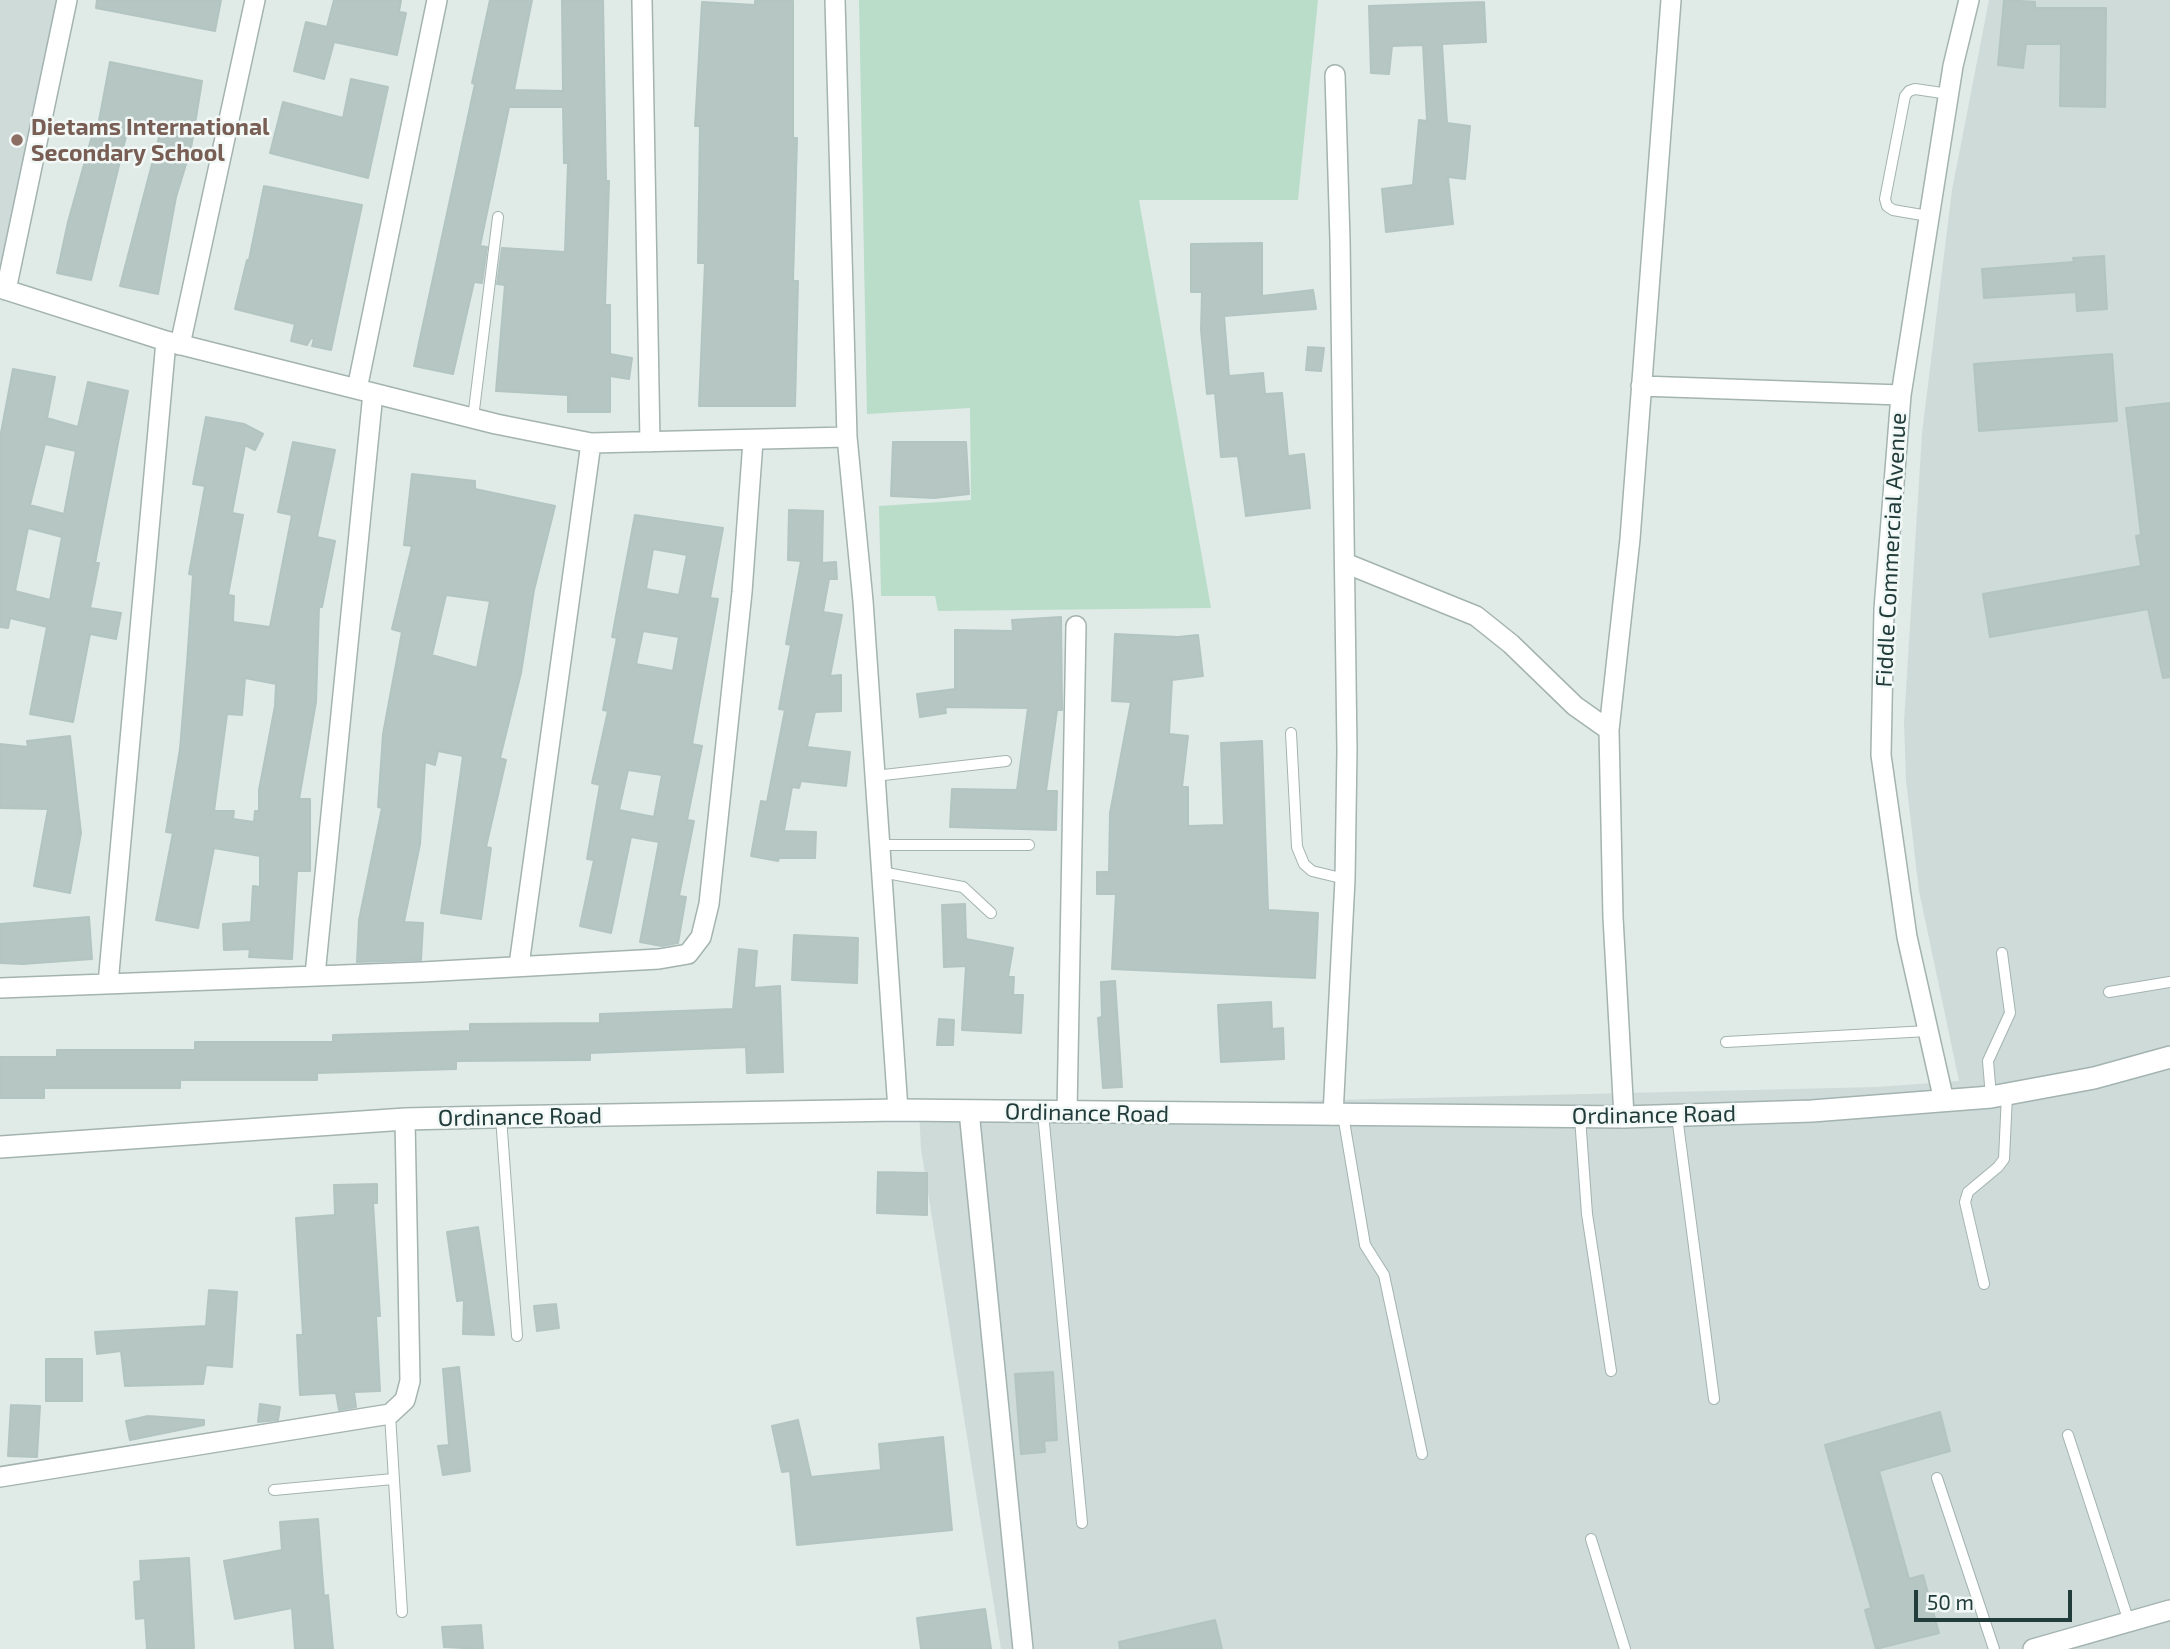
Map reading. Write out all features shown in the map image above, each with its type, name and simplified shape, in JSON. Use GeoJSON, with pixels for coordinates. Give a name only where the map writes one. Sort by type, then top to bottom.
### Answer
{"type":"FeatureCollection","features":[{"type":"Feature","properties":{"kind":"street"},"geometry":{"type":"LineString","coordinates":[[68,0],[3,289],[173,343],[473,418],[591,443],[847,437]]}},
{"type":"Feature","properties":{"kind":"street"},"geometry":{"type":"LineString","coordinates":[[108,984],[173,343],[255,0]]}},
{"type":"Feature","properties":{"kind":"street"},"geometry":{"type":"LineString","coordinates":[[315,975],[365,391],[437,0]]}},
{"type":"Feature","properties":{"kind":"street"},"geometry":{"type":"LineString","coordinates":[[642,0],[650,442]]}},
{"type":"Feature","properties":{"kind":"street"},"geometry":{"type":"LineString","coordinates":[[835,0],[847,437],[863,601],[898,1110]]}},
{"type":"Feature","properties":{"kind":"street"},"geometry":{"type":"LineString","coordinates":[[1624,1117],[1613,917],[1609,730],[1630,539],[1671,0]]}},
{"type":"Feature","properties":{"kind":"street","name":"Fiddle Commercial Avenue"},"geometry":{"type":"LineString","coordinates":[[1944,1101],[1907,937],[1881,755],[1884,609],[1900,395],[1949,94],[1969,0]]}},
{"type":"Feature","properties":{"kind":"street"},"geometry":{"type":"LineString","coordinates":[[1335,75],[1345,564],[1345,879],[1338,1115]]}},
{"type":"Feature","properties":{"kind":"street"},"geometry":{"type":"LineString","coordinates":[[1641,386],[1900,395]]}},
{"type":"Feature","properties":{"kind":"street"},"geometry":{"type":"LineString","coordinates":[[0,988],[422,972],[659,959],[688,954],[701,937],[709,904],[742,592],[753,441]]}},
{"type":"Feature","properties":{"kind":"street"},"geometry":{"type":"LineString","coordinates":[[519,965],[591,443]]}},
{"type":"Feature","properties":{"kind":"street"},"geometry":{"type":"LineString","coordinates":[[1345,564],[1476,616],[1511,644],[1575,706],[1609,730]]}},
{"type":"Feature","properties":{"kind":"street"},"geometry":{"type":"LineString","coordinates":[[1067,1113],[1076,626]]}},
{"type":"Feature","properties":{"kind":"street","name":"Ordinance Road"},"geometry":{"type":"LineString","coordinates":[[0,1147],[405,1119],[501,1117],[898,1110],[1580,1117],[1812,1111],[1999,1096],[2170,1058]]}},
{"type":"Feature","properties":{"kind":"street"},"geometry":{"type":"LineString","coordinates":[[969,1111],[1023,1649]]}},
{"type":"Feature","properties":{"kind":"street"},"geometry":{"type":"LineString","coordinates":[[0,1477],[390,1414],[405,1400],[410,1381],[405,1119]]}},
{"type":"Feature","properties":{"kind":"street"},"geometry":{"type":"LineString","coordinates":[[2033,1649],[2170,1610]]}},
{"type":"Feature","properties":{"kind":"lane"},"geometry":{"type":"LineString","coordinates":[[1928,216],[1893,210],[1887,206],[1885,199],[1905,96],[1909,90],[1915,89],[1949,94]]}},
{"type":"Feature","properties":{"kind":"lane"},"geometry":{"type":"LineString","coordinates":[[473,418],[498,217]]}},
{"type":"Feature","properties":{"kind":"lane"},"geometry":{"type":"LineString","coordinates":[[1291,733],[1297,847],[1304,864],[1312,871],[1345,879]]}},
{"type":"Feature","properties":{"kind":"lane"},"geometry":{"type":"LineString","coordinates":[[873,776],[1006,761]]}},
{"type":"Feature","properties":{"kind":"lane"},"geometry":{"type":"LineString","coordinates":[[878,845],[1029,845]]}},
{"type":"Feature","properties":{"kind":"lane"},"geometry":{"type":"LineString","coordinates":[[880,872],[963,887],[990,913]]}},
{"type":"Feature","properties":{"kind":"lane"},"geometry":{"type":"LineString","coordinates":[[1983,1284],[1965,1202],[1968,1192],[2004,1159],[1999,1096],[1989,1061],[2009,1021],[2010,1013],[2002,953]]}},
{"type":"Feature","properties":{"kind":"lane"},"geometry":{"type":"LineString","coordinates":[[2109,992],[2170,982]]}},
{"type":"Feature","properties":{"kind":"lane"},"geometry":{"type":"LineString","coordinates":[[1726,1042],[1928,1031]]}},
{"type":"Feature","properties":{"kind":"lane"},"geometry":{"type":"LineString","coordinates":[[1043,1113],[1082,1523]]}},
{"type":"Feature","properties":{"kind":"lane"},"geometry":{"type":"LineString","coordinates":[[1338,1115],[1365,1245],[1384,1275],[1422,1454]]}},
{"type":"Feature","properties":{"kind":"lane"},"geometry":{"type":"LineString","coordinates":[[1677,1115],[1714,1399]]}},
{"type":"Feature","properties":{"kind":"lane"},"geometry":{"type":"LineString","coordinates":[[501,1117],[517,1336]]}},
{"type":"Feature","properties":{"kind":"lane"},"geometry":{"type":"LineString","coordinates":[[1580,1117],[1587,1214],[1611,1371]]}},
{"type":"Feature","properties":{"kind":"lane"},"geometry":{"type":"LineString","coordinates":[[390,1414],[401,1612]]}},
{"type":"Feature","properties":{"kind":"lane"},"geometry":{"type":"LineString","coordinates":[[2068,1435],[2129,1622]]}},
{"type":"Feature","properties":{"kind":"lane"},"geometry":{"type":"LineString","coordinates":[[1937,1478],[1994,1649]]}},
{"type":"Feature","properties":{"kind":"lane"},"geometry":{"type":"LineString","coordinates":[[274,1490],[393,1479]]}},
{"type":"Feature","properties":{"kind":"lane"},"geometry":{"type":"LineString","coordinates":[[1591,1539],[1625,1649]]}},
{"type":"Feature","properties":{"kind":"shaded area","name":"Dietams International Secondary School"},"geometry":{"type":"Polygon","coordinates":[[[0,0],[63,0],[0,280],[0,0]]]}},
{"type":"Feature","properties":{"kind":"shaded area"},"geometry":{"type":"Polygon","coordinates":[[[1989,0],[2170,0],[2170,1649],[1001,1649],[921,1149],[919,1110],[1877,1087],[1959,1081],[1919,891],[1906,781],[1904,722],[1922,433],[1952,190],[1989,0]]]}},
{"type":"Feature","properties":{"kind":"green space"},"geometry":{"type":"Polygon","coordinates":[[[859,0],[1318,0],[1298,200],[1139,200],[1211,608],[938,611],[935,596],[881,596],[879,506],[971,500],[970,408],[867,414],[859,0]]]}},
{"type":"Feature","properties":{"kind":"building"},"geometry":{"type":"Polygon","coordinates":[[[97,0],[221,0],[215,31],[96,8],[97,0]]]}},
{"type":"Feature","properties":{"kind":"building"},"geometry":{"type":"Polygon","coordinates":[[[334,0],[401,0],[399,12],[406,13],[397,55],[334,42],[324,79],[294,71],[306,22],[327,27],[334,0]]]}},
{"type":"Feature","properties":{"kind":"building"},"geometry":{"type":"Polygon","coordinates":[[[490,0],[532,0],[514,90],[563,91],[562,0],[603,0],[606,181],[609,181],[605,305],[610,305],[610,354],[632,358],[629,379],[610,376],[610,412],[568,412],[568,395],[496,391],[505,285],[497,284],[502,248],[565,252],[568,163],[564,163],[563,107],[509,107],[480,246],[487,247],[482,283],[474,282],[453,374],[414,366],[475,84],[472,83],[490,0]]]}},
{"type":"Feature","properties":{"kind":"building"},"geometry":{"type":"Polygon","coordinates":[[[2004,0],[2035,2],[2035,8],[2106,8],[2105,107],[2060,106],[2061,44],[2026,44],[2023,68],[1998,65],[2004,0]]]}},
{"type":"Feature","properties":{"kind":"building"},"geometry":{"type":"Polygon","coordinates":[[[755,1],[793,1],[793,138],[797,138],[793,281],[798,281],[795,406],[699,406],[705,263],[698,263],[700,126],[695,126],[702,2],[755,5],[755,1]]]}},
{"type":"Feature","properties":{"kind":"building"},"geometry":{"type":"Polygon","coordinates":[[[1484,2],[1486,42],[1442,44],[1447,123],[1470,126],[1465,179],[1448,177],[1453,224],[1386,232],[1382,189],[1413,185],[1419,120],[1427,121],[1423,45],[1392,46],[1389,74],[1371,73],[1369,6],[1484,2]]]}},
{"type":"Feature","properties":{"kind":"building"},"geometry":{"type":"Polygon","coordinates":[[[110,62],[202,81],[191,148],[176,197],[158,294],[120,286],[162,126],[130,120],[91,280],[57,273],[95,125],[98,126],[110,62]]]}},
{"type":"Feature","properties":{"kind":"building"},"geometry":{"type":"Polygon","coordinates":[[[351,79],[388,87],[368,178],[270,153],[283,102],[343,118],[351,79]]]}},
{"type":"Feature","properties":{"kind":"building"},"geometry":{"type":"Polygon","coordinates":[[[264,186],[362,205],[331,350],[312,346],[314,339],[311,338],[307,345],[291,341],[295,324],[235,309],[249,260],[264,186]]]}},
{"type":"Feature","properties":{"kind":"building"},"geometry":{"type":"Polygon","coordinates":[[[1262,243],[1262,296],[1313,290],[1316,309],[1224,316],[1229,376],[1263,373],[1265,394],[1282,393],[1288,456],[1304,454],[1310,508],[1246,516],[1238,456],[1221,457],[1215,393],[1207,394],[1201,330],[1202,292],[1191,292],[1191,244],[1262,243]]]}},
{"type":"Feature","properties":{"kind":"building"},"geometry":{"type":"Polygon","coordinates":[[[2104,256],[2107,309],[2077,311],[2076,292],[1984,298],[1982,269],[2074,262],[2073,258],[2104,256]]]}},
{"type":"Feature","properties":{"kind":"building"},"geometry":{"type":"Polygon","coordinates":[[[1308,347],[1324,348],[1321,371],[1306,370],[1308,347]]]}},
{"type":"Feature","properties":{"kind":"building"},"geometry":{"type":"Polygon","coordinates":[[[2112,354],[2117,421],[1979,431],[1974,364],[2112,354]]]}},
{"type":"Feature","properties":{"kind":"building"},"geometry":{"type":"Polygon","coordinates":[[[13,369],[55,377],[47,418],[78,427],[88,382],[128,391],[95,563],[99,563],[90,608],[121,613],[116,639],[90,634],[73,722],[30,714],[47,627],[10,618],[8,628],[0,627],[0,438],[13,369]],[[45,444],[30,505],[64,514],[76,451],[45,444]],[[28,528],[15,591],[50,600],[62,537],[28,528]]]}},
{"type":"Feature","properties":{"kind":"building"},"geometry":{"type":"Polygon","coordinates":[[[2170,403],[2170,677],[2163,678],[2148,609],[1990,637],[1983,594],[2141,566],[2136,536],[2141,535],[2126,408],[2170,403]]]}},
{"type":"Feature","properties":{"kind":"building"},"geometry":{"type":"Polygon","coordinates":[[[206,417],[244,424],[263,434],[255,450],[245,445],[232,513],[243,515],[228,595],[234,596],[233,622],[270,627],[292,515],[278,512],[293,442],[335,450],[317,537],[335,541],[322,607],[319,607],[316,702],[299,799],[310,799],[310,871],[297,871],[292,959],[249,957],[250,949],[224,950],[223,924],[251,922],[253,886],[260,887],[260,856],[214,848],[198,928],[156,920],[173,833],[166,832],[180,749],[193,575],[189,574],[205,486],[193,484],[206,417]],[[245,678],[242,715],[227,714],[214,811],[234,811],[233,819],[254,822],[255,811],[259,811],[259,790],[275,706],[276,684],[245,678]]]}},
{"type":"Feature","properties":{"kind":"building"},"geometry":{"type":"Polygon","coordinates":[[[893,442],[966,442],[969,494],[934,498],[891,496],[893,442]]]}},
{"type":"Feature","properties":{"kind":"building"},"geometry":{"type":"Polygon","coordinates":[[[412,474],[475,481],[475,489],[555,506],[534,590],[521,673],[500,758],[506,760],[486,847],[491,848],[481,919],[441,913],[463,756],[438,751],[435,765],[425,762],[420,844],[404,922],[423,923],[421,960],[357,962],[359,920],[382,808],[378,807],[383,734],[402,632],[392,629],[412,546],[404,545],[412,474]],[[446,595],[432,655],[477,668],[490,601],[446,595]]]}},
{"type":"Feature","properties":{"kind":"building"},"geometry":{"type":"Polygon","coordinates":[[[789,510],[823,511],[822,563],[836,562],[837,579],[829,579],[823,612],[842,615],[830,676],[841,675],[841,711],[815,712],[807,747],[850,752],[846,786],[801,781],[799,788],[792,787],[784,831],[816,832],[815,858],[779,858],[778,861],[751,856],[761,801],[767,802],[785,710],[779,709],[791,645],[786,644],[801,561],[788,560],[789,510]]]}},
{"type":"Feature","properties":{"kind":"building"},"geometry":{"type":"Polygon","coordinates":[[[635,515],[723,528],[710,598],[718,599],[692,744],[702,746],[687,820],[694,821],[679,896],[686,897],[678,943],[662,946],[640,942],[659,842],[631,837],[611,933],[580,926],[594,860],[587,859],[600,785],[592,783],[608,711],[603,710],[617,638],[612,637],[635,515]],[[653,549],[646,589],[679,595],[687,555],[653,549]],[[643,631],[636,664],[673,671],[679,637],[643,631]],[[628,770],[619,810],[654,817],[662,775],[628,770]]]}},
{"type":"Feature","properties":{"kind":"building"},"geometry":{"type":"Polygon","coordinates":[[[1061,617],[1062,710],[1057,710],[1046,791],[1057,791],[1056,830],[950,827],[952,789],[1017,790],[1028,708],[945,707],[946,713],[920,717],[917,694],[955,689],[955,630],[1013,631],[1012,620],[1061,617]]]}},
{"type":"Feature","properties":{"kind":"building"},"geometry":{"type":"Polygon","coordinates":[[[1115,634],[1178,637],[1198,635],[1203,676],[1172,680],[1169,734],[1188,736],[1182,787],[1188,787],[1188,826],[1224,825],[1221,743],[1262,741],[1268,910],[1318,913],[1315,978],[1112,969],[1116,894],[1097,894],[1097,872],[1109,872],[1110,813],[1131,702],[1112,701],[1115,634]]]}},
{"type":"Feature","properties":{"kind":"building"},"geometry":{"type":"Polygon","coordinates":[[[70,736],[81,833],[70,893],[34,886],[48,809],[0,808],[0,744],[28,747],[27,741],[70,736]]]}},
{"type":"Feature","properties":{"kind":"building"},"geometry":{"type":"Polygon","coordinates":[[[965,904],[966,939],[1013,948],[1008,977],[1014,977],[1013,995],[1023,995],[1021,1033],[962,1030],[966,966],[944,967],[942,905],[965,904]]]}},
{"type":"Feature","properties":{"kind":"building"},"geometry":{"type":"Polygon","coordinates":[[[89,917],[92,959],[0,963],[0,924],[89,917]]]}},
{"type":"Feature","properties":{"kind":"building"},"geometry":{"type":"Polygon","coordinates":[[[794,935],[858,938],[857,983],[792,980],[794,935]]]}},
{"type":"Feature","properties":{"kind":"building"},"geometry":{"type":"Polygon","coordinates":[[[739,949],[757,951],[754,988],[780,986],[783,1072],[747,1073],[746,1047],[590,1053],[590,1060],[456,1061],[456,1069],[317,1073],[317,1080],[180,1080],[180,1088],[44,1088],[44,1098],[0,1098],[0,1057],[57,1057],[57,1050],[195,1050],[195,1042],[333,1042],[333,1035],[470,1031],[470,1024],[600,1023],[600,1014],[733,1009],[739,949]]]}},
{"type":"Feature","properties":{"kind":"building"},"geometry":{"type":"Polygon","coordinates":[[[1115,981],[1122,1087],[1103,1088],[1098,1018],[1102,1017],[1101,982],[1115,981]]]}},
{"type":"Feature","properties":{"kind":"building"},"geometry":{"type":"Polygon","coordinates":[[[1271,1002],[1272,1029],[1283,1028],[1284,1059],[1221,1062],[1218,1005],[1271,1002]]]}},
{"type":"Feature","properties":{"kind":"building"},"geometry":{"type":"Polygon","coordinates":[[[939,1019],[954,1020],[953,1045],[937,1045],[939,1019]]]}},
{"type":"Feature","properties":{"kind":"building"},"geometry":{"type":"Polygon","coordinates":[[[878,1172],[927,1173],[927,1215],[877,1213],[878,1172]]]}},
{"type":"Feature","properties":{"kind":"building"},"geometry":{"type":"Polygon","coordinates":[[[377,1184],[377,1203],[373,1203],[380,1316],[376,1316],[380,1391],[354,1392],[356,1407],[339,1410],[336,1393],[300,1395],[297,1335],[303,1335],[296,1218],[335,1215],[334,1185],[377,1184]]]}},
{"type":"Feature","properties":{"kind":"building"},"geometry":{"type":"Polygon","coordinates":[[[478,1227],[494,1335],[463,1334],[464,1300],[457,1301],[447,1232],[478,1227]]]}},
{"type":"Feature","properties":{"kind":"building"},"geometry":{"type":"Polygon","coordinates":[[[209,1290],[237,1292],[232,1367],[206,1365],[203,1384],[125,1386],[121,1351],[97,1354],[95,1332],[206,1326],[209,1290]]]}},
{"type":"Feature","properties":{"kind":"building"},"geometry":{"type":"Polygon","coordinates":[[[556,1304],[559,1328],[537,1331],[534,1306],[556,1304]]]}},
{"type":"Feature","properties":{"kind":"building"},"geometry":{"type":"Polygon","coordinates":[[[46,1359],[82,1359],[82,1401],[46,1401],[46,1359]]]}},
{"type":"Feature","properties":{"kind":"building"},"geometry":{"type":"Polygon","coordinates":[[[459,1367],[470,1471],[443,1475],[438,1446],[449,1445],[443,1369],[459,1367]]]}},
{"type":"Feature","properties":{"kind":"building"},"geometry":{"type":"Polygon","coordinates":[[[1053,1372],[1057,1440],[1044,1441],[1045,1452],[1021,1454],[1015,1374],[1053,1372]]]}},
{"type":"Feature","properties":{"kind":"building"},"geometry":{"type":"Polygon","coordinates":[[[260,1404],[280,1407],[278,1420],[258,1422],[260,1404]]]}},
{"type":"Feature","properties":{"kind":"building"},"geometry":{"type":"Polygon","coordinates":[[[11,1405],[40,1406],[37,1457],[8,1456],[11,1405]]]}},
{"type":"Feature","properties":{"kind":"building"},"geometry":{"type":"Polygon","coordinates":[[[1940,1412],[1950,1451],[1879,1471],[1909,1579],[1923,1575],[1939,1633],[1876,1649],[1865,1610],[1871,1608],[1825,1445],[1940,1412]]]}},
{"type":"Feature","properties":{"kind":"building"},"geometry":{"type":"Polygon","coordinates":[[[148,1416],[204,1420],[204,1425],[130,1440],[126,1421],[148,1416]]]}},
{"type":"Feature","properties":{"kind":"building"},"geometry":{"type":"Polygon","coordinates":[[[798,1420],[811,1477],[881,1470],[879,1444],[943,1437],[952,1530],[797,1545],[790,1471],[782,1472],[772,1426],[798,1420]]]}},
{"type":"Feature","properties":{"kind":"building"},"geometry":{"type":"Polygon","coordinates":[[[318,1519],[324,1596],[328,1595],[333,1649],[295,1649],[292,1608],[235,1619],[224,1561],[282,1550],[280,1522],[318,1519]]]}},
{"type":"Feature","properties":{"kind":"building"},"geometry":{"type":"Polygon","coordinates":[[[189,1558],[194,1649],[147,1649],[145,1618],[136,1619],[134,1582],[141,1581],[140,1561],[189,1558]]]}},
{"type":"Feature","properties":{"kind":"building"},"geometry":{"type":"Polygon","coordinates":[[[985,1609],[991,1649],[921,1649],[917,1618],[985,1609]]]}},
{"type":"Feature","properties":{"kind":"building"},"geometry":{"type":"Polygon","coordinates":[[[1215,1620],[1222,1649],[1120,1649],[1119,1642],[1215,1620]]]}},
{"type":"Feature","properties":{"kind":"building"},"geometry":{"type":"Polygon","coordinates":[[[481,1625],[483,1649],[444,1647],[442,1627],[481,1625]]]}},
{"type":"Feature","properties":{"kind":"place","name":"Dietams International Secondary School"},"geometry":{"type":"Point","coordinates":[17,140]}}]}
